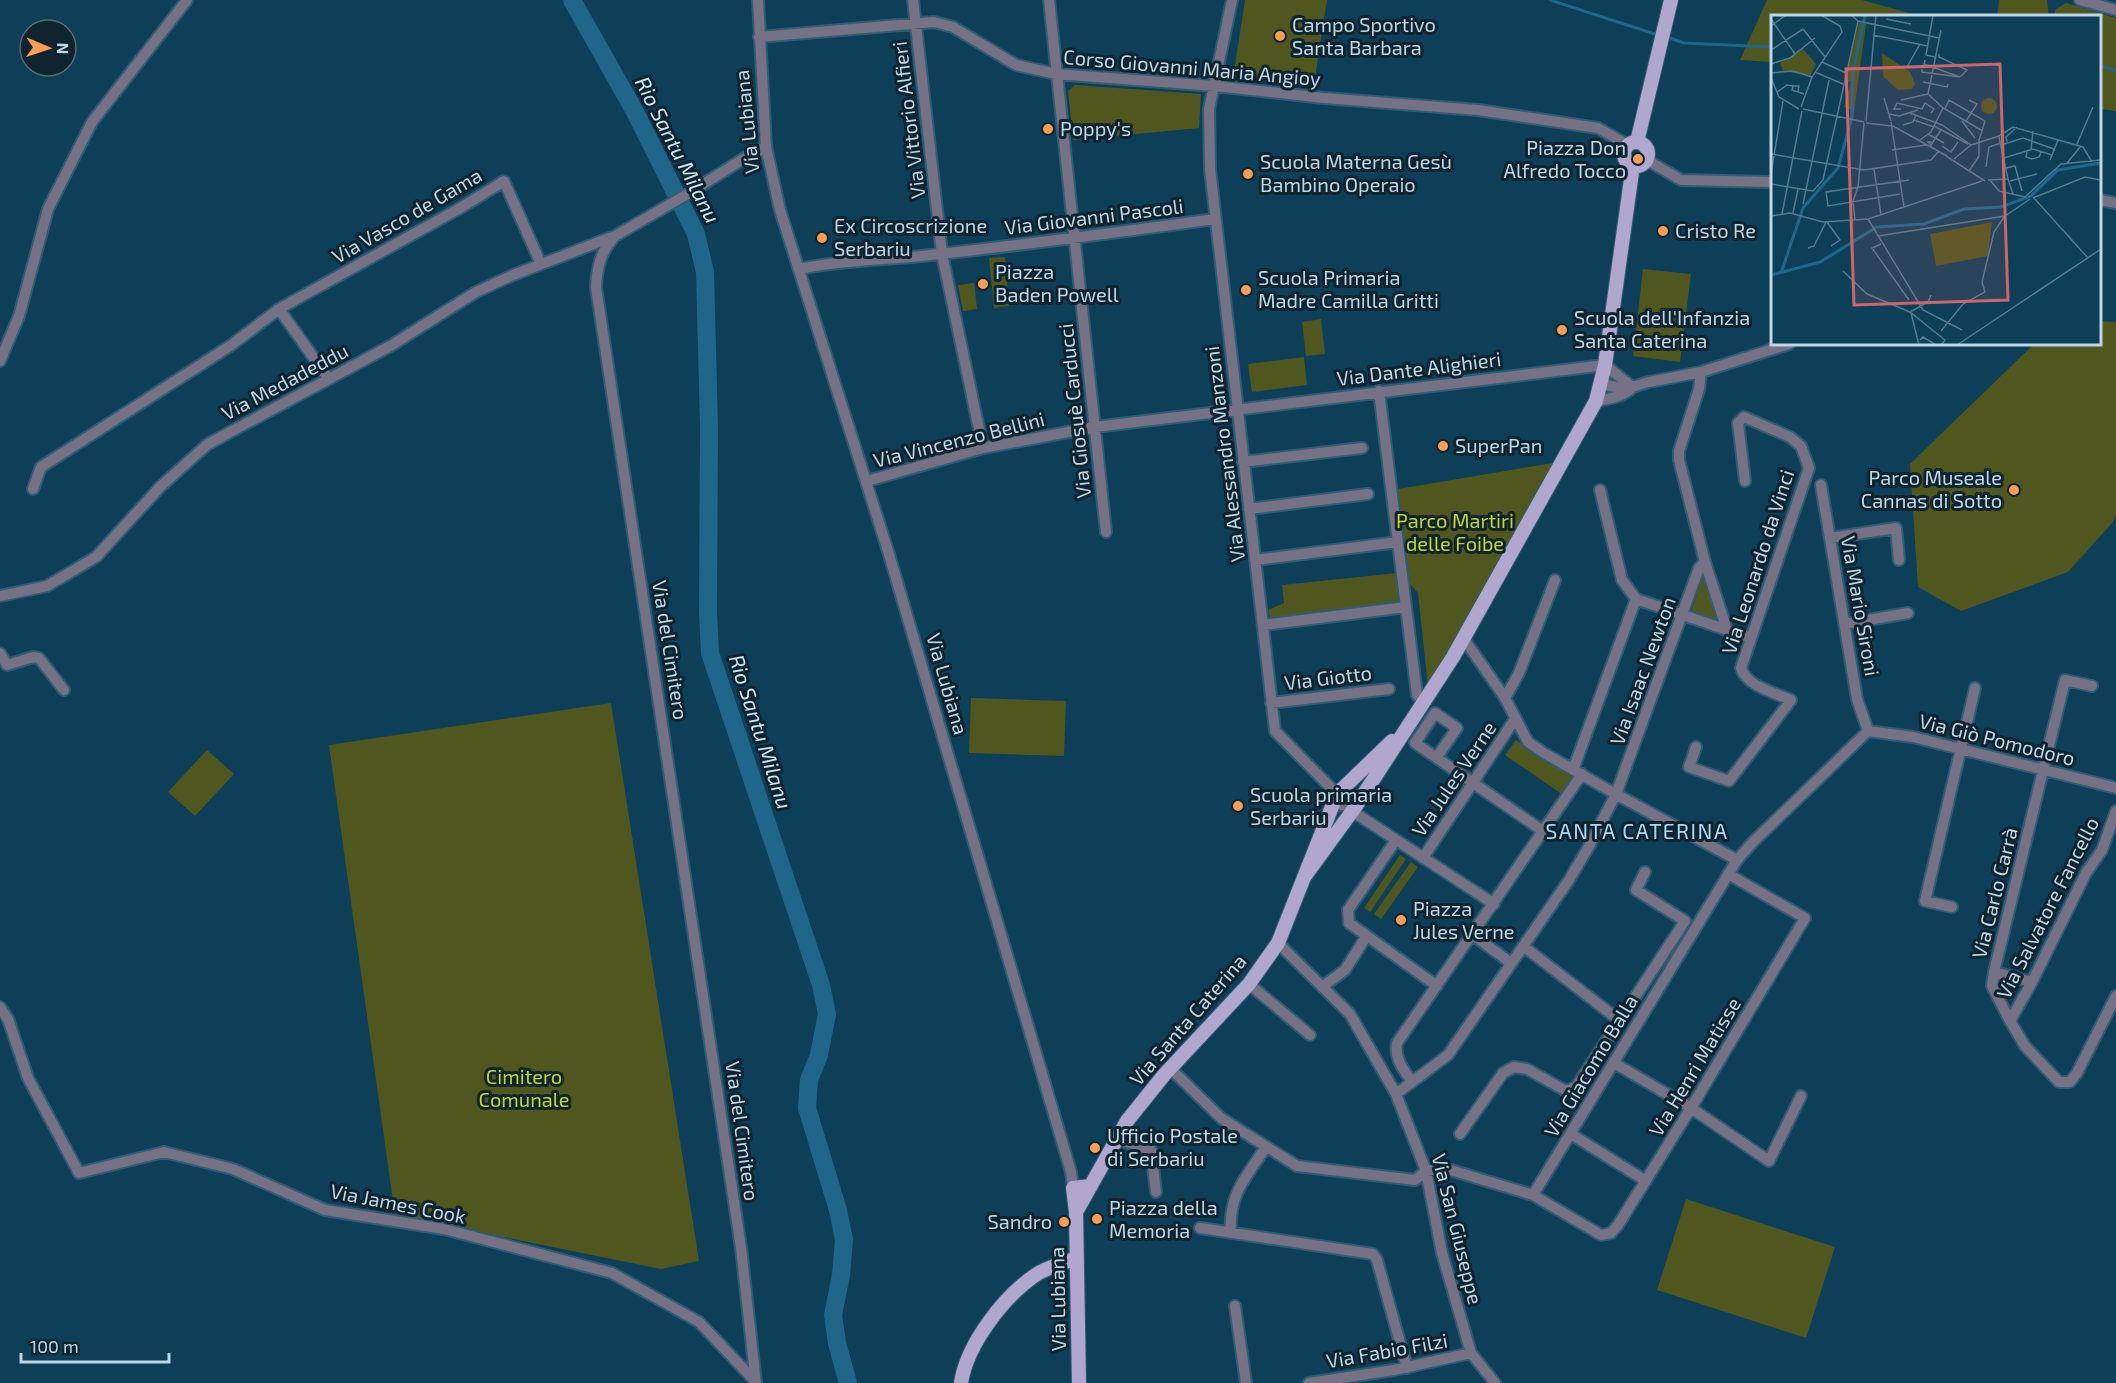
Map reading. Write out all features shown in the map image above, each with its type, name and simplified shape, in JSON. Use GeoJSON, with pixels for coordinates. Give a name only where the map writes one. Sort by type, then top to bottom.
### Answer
{"type":"FeatureCollection","features":[{"type":"Feature","properties":{"kind":"main road"},"geometry":{"type":"LineString","coordinates":[[1632,144],[1647,148],[1647,160],[1641,165],[1633,165],[1625,158],[1625,151],[1632,144],[1659,52],[1671,0]]}},
{"type":"Feature","properties":{"kind":"main road","name":"Via Santa Caterina"},"geometry":{"type":"LineString","coordinates":[[1305,876],[1357,810],[1423,701],[1464,639],[1596,401],[1605,365],[1633,165]]}},
{"type":"Feature","properties":{"kind":"main road","name":"Via Santa Caterina"},"geometry":{"type":"LineString","coordinates":[[1076,1212],[1127,1121],[1249,984],[1278,944],[1287,910],[1305,876],[1337,794],[1411,723]]}},
{"type":"Feature","properties":{"kind":"main road"},"geometry":{"type":"LineString","coordinates":[[1073,1188],[1091,1186]]}},
{"type":"Feature","properties":{"kind":"main road","name":"Via Lubiana"},"geometry":{"type":"LineString","coordinates":[[1073,1188],[1076,1212],[1079,1383]]}},
{"type":"Feature","properties":{"kind":"main road"},"geometry":{"type":"LineString","coordinates":[[961,1383],[963,1370],[980,1335],[1006,1300],[1038,1274],[1076,1258]]}},
{"type":"Feature","properties":{"kind":"street"},"geometry":{"type":"LineString","coordinates":[[0,361],[19,316],[48,209],[92,122],[187,0]]}},
{"type":"Feature","properties":{"kind":"street","name":"Via Lubiana"},"geometry":{"type":"LineString","coordinates":[[758,0],[766,147],[780,210],[867,481],[1071,1172],[1073,1188]]}},
{"type":"Feature","properties":{"kind":"street","name":"Via Vittorio Alfieri"},"geometry":{"type":"LineString","coordinates":[[913,0],[942,254],[983,448]]}},
{"type":"Feature","properties":{"kind":"street","name":"Via Giosuè Carducci"},"geometry":{"type":"LineString","coordinates":[[1049,0],[1106,532]]}},
{"type":"Feature","properties":{"kind":"street","name":"Via Alessandro Manzoni"},"geometry":{"type":"LineString","coordinates":[[1232,0],[1209,109],[1208,132],[1215,219],[1271,703],[1275,731],[1337,794]]}},
{"type":"Feature","properties":{"kind":"street"},"geometry":{"type":"LineString","coordinates":[[2083,0],[2116,10]]}},
{"type":"Feature","properties":{"kind":"street","name":"Corso Giovanni Maria Angioy"},"geometry":{"type":"LineString","coordinates":[[759,37],[934,22],[953,27],[1016,65],[1056,74],[1478,110],[1598,128],[1632,144]]}},
{"type":"Feature","properties":{"kind":"street","name":"Via del Cimitero"},"geometry":{"type":"LineString","coordinates":[[756,1382],[741,1248],[596,287],[600,257],[615,236],[766,147]]}},
{"type":"Feature","properties":{"kind":"street"},"geometry":{"type":"LineString","coordinates":[[1647,160],[1682,180],[1771,182]]}},
{"type":"Feature","properties":{"kind":"street","name":"Via Vasco de Gama"},"geometry":{"type":"LineString","coordinates":[[33,489],[41,467],[230,346],[279,309],[462,207],[504,181],[541,264]]}},
{"type":"Feature","properties":{"kind":"street"},"geometry":{"type":"LineString","coordinates":[[2101,200],[2116,203]]}},
{"type":"Feature","properties":{"kind":"street","name":"Via Giovanni Pascoli"},"geometry":{"type":"LineString","coordinates":[[799,269],[818,265],[1074,239],[1215,219]]}},
{"type":"Feature","properties":{"kind":"street","name":"Via Medadeddu"},"geometry":{"type":"LineString","coordinates":[[0,596],[47,586],[96,557],[161,486],[208,444],[392,345],[476,292],[615,236]]}},
{"type":"Feature","properties":{"kind":"street"},"geometry":{"type":"LineString","coordinates":[[279,309],[328,378]]}},
{"type":"Feature","properties":{"kind":"street"},"geometry":{"type":"LineString","coordinates":[[1601,384],[1621,388],[1632,387],[1701,372],[1786,345]]}},
{"type":"Feature","properties":{"kind":"street"},"geometry":{"type":"LineString","coordinates":[[1605,365],[1632,387]]}},
{"type":"Feature","properties":{"kind":"street","name":"Via Dante Alighieri"},"geometry":{"type":"LineString","coordinates":[[1238,410],[1605,365]]}},
{"type":"Feature","properties":{"kind":"street"},"geometry":{"type":"LineString","coordinates":[[1701,372],[1679,452],[1705,562],[1726,630]]}},
{"type":"Feature","properties":{"kind":"street"},"geometry":{"type":"LineString","coordinates":[[1596,401],[1627,393],[1632,387]]}},
{"type":"Feature","properties":{"kind":"street"},"geometry":{"type":"LineString","coordinates":[[1379,392],[1417,696],[1423,701]]}},
{"type":"Feature","properties":{"kind":"street","name":"Via Vincenzo Bellini"},"geometry":{"type":"LineString","coordinates":[[867,481],[983,448],[1095,427],[1238,410]]}},
{"type":"Feature","properties":{"kind":"street","name":"Via Leonardo da Vinci"},"geometry":{"type":"LineString","coordinates":[[1696,747],[1689,767],[1729,781],[1791,700],[1751,682],[1743,676],[1741,668],[1809,468],[1801,447],[1790,437],[1744,417],[1738,423],[1745,481]]}},
{"type":"Feature","properties":{"kind":"street"},"geometry":{"type":"LineString","coordinates":[[1243,462],[1362,448]]}},
{"type":"Feature","properties":{"kind":"street","name":"Via Mario Sironi"},"geometry":{"type":"LineString","coordinates":[[1821,485],[1857,699],[1868,731]]}},
{"type":"Feature","properties":{"kind":"street"},"geometry":{"type":"LineString","coordinates":[[1600,490],[1622,580],[1636,599],[1751,638]]}},
{"type":"Feature","properties":{"kind":"street"},"geometry":{"type":"LineString","coordinates":[[1249,509],[1368,494]]}},
{"type":"Feature","properties":{"kind":"street"},"geometry":{"type":"LineString","coordinates":[[1830,538],[1896,528],[1899,560]]}},
{"type":"Feature","properties":{"kind":"street"},"geometry":{"type":"LineString","coordinates":[[1255,560],[1398,542]]}},
{"type":"Feature","properties":{"kind":"street","name":"Via Isaac Newton"},"geometry":{"type":"LineString","coordinates":[[1396,1094],[1448,1055],[1569,880],[1617,794],[1699,568],[1705,562]]}},
{"type":"Feature","properties":{"kind":"street"},"geometry":{"type":"LineString","coordinates":[[1505,698],[1519,673],[1556,580]]}},
{"type":"Feature","properties":{"kind":"street"},"geometry":{"type":"LineString","coordinates":[[1412,1082],[1398,1062],[1397,1043],[1543,831],[1578,772],[1636,599]]}},
{"type":"Feature","properties":{"kind":"street"},"geometry":{"type":"LineString","coordinates":[[1263,625],[1406,607]]}},
{"type":"Feature","properties":{"kind":"street"},"geometry":{"type":"LineString","coordinates":[[1845,624],[1908,613]]}},
{"type":"Feature","properties":{"kind":"street"},"geometry":{"type":"LineString","coordinates":[[1464,639],[1505,698],[1528,742],[1737,860]]}},
{"type":"Feature","properties":{"kind":"street"},"geometry":{"type":"LineString","coordinates":[[0,653],[8,665],[33,657],[39,658],[64,690]]}},
{"type":"Feature","properties":{"kind":"street","name":"Via Carlo Carrà"},"geometry":{"type":"LineString","coordinates":[[2092,686],[2065,680],[1992,986],[2025,1046],[2059,1082],[2070,1082],[2077,1073],[2116,996]]}},
{"type":"Feature","properties":{"kind":"street"},"geometry":{"type":"LineString","coordinates":[[1952,908],[1925,901],[1975,688]]}},
{"type":"Feature","properties":{"kind":"street","name":"Via Giotto"},"geometry":{"type":"LineString","coordinates":[[1271,703],[1389,689]]}},
{"type":"Feature","properties":{"kind":"street","name":"Via Jules Verne"},"geometry":{"type":"LineString","coordinates":[[1423,858],[1515,719]]}},
{"type":"Feature","properties":{"kind":"street","name":"Via Giò Pomodoro"},"geometry":{"type":"LineString","coordinates":[[1868,731],[1913,737],[2116,788]]}},
{"type":"Feature","properties":{"kind":"street","name":"Via Giacomo Balla"},"geometry":{"type":"LineString","coordinates":[[1533,1195],[1737,860],[1868,731]]}},
{"type":"Feature","properties":{"kind":"street"},"geometry":{"type":"LineString","coordinates":[[1437,757],[1543,831]]}},
{"type":"Feature","properties":{"kind":"street"},"geometry":{"type":"LineString","coordinates":[[1337,794],[1341,805],[1357,810],[1396,840],[1494,904]]}},
{"type":"Feature","properties":{"kind":"street","name":"Via Salvatore Fancello"},"geometry":{"type":"LineString","coordinates":[[2010,1021],[2086,873],[2102,850],[2116,811]]}},
{"type":"Feature","properties":{"kind":"street"},"geometry":{"type":"LineString","coordinates":[[1396,840],[1348,910],[1349,922],[1366,937],[1437,986]]}},
{"type":"Feature","properties":{"kind":"street"},"geometry":{"type":"LineString","coordinates":[[1460,1134],[1503,1073],[1514,1067],[1527,1069],[1566,1091],[1576,1087],[1685,921],[1636,890],[1645,872]]}},
{"type":"Feature","properties":{"kind":"street","name":"Via Henri Matisse"},"geometry":{"type":"LineString","coordinates":[[1533,1195],[1601,1235],[1611,1233],[1691,1108],[1805,918],[1728,874]]}},
{"type":"Feature","properties":{"kind":"street"},"geometry":{"type":"LineString","coordinates":[[1473,935],[1510,963]]}},
{"type":"Feature","properties":{"kind":"street"},"geometry":{"type":"LineString","coordinates":[[1322,987],[1345,970],[1366,937]]}},
{"type":"Feature","properties":{"kind":"street","name":"Via San Giuseppe"},"geometry":{"type":"LineString","coordinates":[[1278,944],[1350,1014],[1396,1094],[1426,1171],[1442,1253],[1471,1353]]}},
{"type":"Feature","properties":{"kind":"street"},"geometry":{"type":"LineString","coordinates":[[1523,946],[1619,1020]]}},
{"type":"Feature","properties":{"kind":"street"},"geometry":{"type":"LineString","coordinates":[[1994,972],[2032,982]]}},
{"type":"Feature","properties":{"kind":"street"},"geometry":{"type":"LineString","coordinates":[[1249,984],[1310,1035]]}},
{"type":"Feature","properties":{"kind":"street","name":"Via James Cook"},"geometry":{"type":"LineString","coordinates":[[0,1008],[8,1020],[28,1078],[79,1173],[164,1152],[233,1169],[325,1210],[444,1229],[612,1273],[699,1322],[756,1382]]}},
{"type":"Feature","properties":{"kind":"street"},"geometry":{"type":"LineString","coordinates":[[1614,1062],[1691,1108],[1769,1161],[1801,1096]]}},
{"type":"Feature","properties":{"kind":"street"},"geometry":{"type":"LineString","coordinates":[[1171,1069],[1221,1118],[1296,1166],[1415,1180],[1426,1171],[1444,1168],[1533,1195]]}},
{"type":"Feature","properties":{"kind":"street"},"geometry":{"type":"LineString","coordinates":[[1571,1134],[1646,1181]]}},
{"type":"Feature","properties":{"kind":"street"},"geometry":{"type":"LineString","coordinates":[[1117,1139],[1151,1150],[1156,1192]]}},
{"type":"Feature","properties":{"kind":"street"},"geometry":{"type":"LineString","coordinates":[[1231,1233],[1231,1207],[1236,1192],[1266,1147]]}},
{"type":"Feature","properties":{"kind":"street"},"geometry":{"type":"LineString","coordinates":[[1200,1228],[1372,1254],[1377,1260],[1407,1368]]}},
{"type":"Feature","properties":{"kind":"street"},"geometry":{"type":"LineString","coordinates":[[1235,1306],[1246,1383]]}},
{"type":"Feature","properties":{"kind":"street"},"geometry":{"type":"LineString","coordinates":[[1471,1353],[1495,1383]]}},
{"type":"Feature","properties":{"kind":"street","name":"Via Fabio Filzi"},"geometry":{"type":"LineString","coordinates":[[1309,1383],[1407,1368],[1471,1353]]}},
{"type":"Feature","properties":{"kind":"street"},"geometry":{"type":"LineString","coordinates":[[1394,1370],[1398,1383]]}},
{"type":"Feature","properties":{"kind":"green space","name":"Campo Sportivo Santa Barbara"},"geometry":{"type":"Polygon","coordinates":[[[1245,0],[1327,0],[1314,84],[1234,72],[1245,0]]]}},
{"type":"Feature","properties":{"kind":"green space"},"geometry":{"type":"Polygon","coordinates":[[[1767,0],[1862,0],[1916,15],[1771,15],[1771,62],[1740,60],[1767,0]]]}},
{"type":"Feature","properties":{"kind":"green space"},"geometry":{"type":"Polygon","coordinates":[[[1999,0],[2047,0],[2049,15],[1997,15],[1999,0]]]}},
{"type":"Feature","properties":{"kind":"green space"},"geometry":{"type":"Polygon","coordinates":[[[2066,3],[2116,18],[2116,111],[2101,109],[2101,15],[2053,15],[2056,9],[2066,3]]]}},
{"type":"Feature","properties":{"kind":"green space"},"geometry":{"type":"Polygon","coordinates":[[[1075,85],[1201,94],[1199,128],[1073,140],[1068,91],[1075,85]]]}},
{"type":"Feature","properties":{"kind":"green space"},"geometry":{"type":"Polygon","coordinates":[[[1005,257],[1009,306],[994,308],[989,258],[1005,257]]]}},
{"type":"Feature","properties":{"kind":"green space"},"geometry":{"type":"Polygon","coordinates":[[[1643,269],[1691,274],[1680,362],[1633,356],[1643,269]]]}},
{"type":"Feature","properties":{"kind":"green space"},"geometry":{"type":"Polygon","coordinates":[[[974,283],[977,309],[963,311],[958,285],[974,283]]]}},
{"type":"Feature","properties":{"kind":"green space"},"geometry":{"type":"Polygon","coordinates":[[[1321,319],[1325,354],[1306,356],[1302,322],[1321,319]]]}},
{"type":"Feature","properties":{"kind":"green space","name":"Parco Museale Cannas di Sotto"},"geometry":{"type":"Polygon","coordinates":[[[2101,321],[2116,322],[2116,515],[2113,522],[2068,572],[1961,611],[1918,587],[1910,464],[2033,345],[2101,345],[2101,321]]]}},
{"type":"Feature","properties":{"kind":"green space"},"geometry":{"type":"Polygon","coordinates":[[[1304,357],[1307,385],[1252,392],[1248,364],[1304,357]]]}},
{"type":"Feature","properties":{"kind":"green space","name":"Parco Martiri delle Foibe"},"geometry":{"type":"Polygon","coordinates":[[[1553,463],[1428,687],[1418,593],[1410,584],[1398,489],[1553,463]]]}},
{"type":"Feature","properties":{"kind":"green space"},"geometry":{"type":"Polygon","coordinates":[[[1397,573],[1400,602],[1270,618],[1268,610],[1284,603],[1282,585],[1397,573]]]}},
{"type":"Feature","properties":{"kind":"green space"},"geometry":{"type":"Polygon","coordinates":[[[1703,576],[1718,621],[1691,612],[1703,576]]]}},
{"type":"Feature","properties":{"kind":"green space"},"geometry":{"type":"Polygon","coordinates":[[[971,698],[1066,701],[1064,756],[969,753],[971,698]]]}},
{"type":"Feature","properties":{"kind":"green space","name":"Cimitero Comunale"},"geometry":{"type":"Polygon","coordinates":[[[611,703],[699,1261],[661,1269],[395,1215],[329,745],[611,703]]]}},
{"type":"Feature","properties":{"kind":"green space"},"geometry":{"type":"Polygon","coordinates":[[[1516,740],[1540,758],[1576,778],[1563,795],[1505,755],[1516,740]]]}},
{"type":"Feature","properties":{"kind":"green space"},"geometry":{"type":"Polygon","coordinates":[[[207,750],[234,774],[195,816],[168,792],[207,750]]]}},
{"type":"Feature","properties":{"kind":"green space"},"geometry":{"type":"Polygon","coordinates":[[[1400,855],[1406,859],[1370,912],[1364,908],[1400,855]]]}},
{"type":"Feature","properties":{"kind":"green space"},"geometry":{"type":"Polygon","coordinates":[[[1411,862],[1418,867],[1381,919],[1374,914],[1411,862]]]}},
{"type":"Feature","properties":{"kind":"green space"},"geometry":{"type":"Polygon","coordinates":[[[1686,1199],[1835,1247],[1806,1338],[1657,1290],[1686,1199]]]}},
{"type":"Feature","properties":{"kind":"waterway","name":"Rio Santu Milanu"},"geometry":{"type":"LineString","coordinates":[[572,0],[634,110],[696,234],[705,272],[709,427],[708,613],[710,653],[821,985],[827,1014],[819,1055],[809,1080],[807,1108],[838,1210],[844,1240],[841,1275],[833,1315],[837,1343],[848,1383]]}},
{"type":"Feature","properties":{"kind":"waterway"},"geometry":{"type":"LineString","coordinates":[[1550,0],[1658,35]]}},
{"type":"Feature","properties":{"kind":"waterway"},"geometry":{"type":"LineString","coordinates":[[1667,37],[1684,43],[1771,47]]}},
{"type":"Feature","properties":{"kind":"waterway"},"geometry":{"type":"LineString","coordinates":[[2101,66],[2116,70]]}},
{"type":"Feature","properties":{"kind":"place","name":"Campo Sportivo Santa Barbara"},"geometry":{"type":"Point","coordinates":[1280,36]}},
{"type":"Feature","properties":{"kind":"place","name":"Poppy's"},"geometry":{"type":"Point","coordinates":[1048,129]}},
{"type":"Feature","properties":{"kind":"place","name":"Piazza Don Alfredo Tocco"},"geometry":{"type":"Point","coordinates":[1638,159]}},
{"type":"Feature","properties":{"kind":"place","name":"Scuola Materna Gesù Bambino Operaio"},"geometry":{"type":"Point","coordinates":[1248,174]}},
{"type":"Feature","properties":{"kind":"place","name":"Cristo Re"},"geometry":{"type":"Point","coordinates":[1663,231]}},
{"type":"Feature","properties":{"kind":"place","name":"Ex Circoscrizione Serbariu"},"geometry":{"type":"Point","coordinates":[822,238]}},
{"type":"Feature","properties":{"kind":"place","name":"Piazza Baden Powell"},"geometry":{"type":"Point","coordinates":[983,284]}},
{"type":"Feature","properties":{"kind":"place","name":"Scuola Primaria Madre Camilla Gritti"},"geometry":{"type":"Point","coordinates":[1246,290]}},
{"type":"Feature","properties":{"kind":"place","name":"Scuola dell'Infanzia Santa Caterina"},"geometry":{"type":"Point","coordinates":[1562,330]}},
{"type":"Feature","properties":{"kind":"place","name":"SuperPan"},"geometry":{"type":"Point","coordinates":[1443,446]}},
{"type":"Feature","properties":{"kind":"place","name":"Parco Museale Cannas di Sotto"},"geometry":{"type":"Point","coordinates":[2014,490]}},
{"type":"Feature","properties":{"kind":"place","name":"Scuola primaria Serbariu"},"geometry":{"type":"Point","coordinates":[1238,806]}},
{"type":"Feature","properties":{"kind":"place","name":"Piazza Jules Verne"},"geometry":{"type":"Point","coordinates":[1401,920]}},
{"type":"Feature","properties":{"kind":"place","name":"Ufficio Postale di Serbariu"},"geometry":{"type":"Point","coordinates":[1095,1148]}},
{"type":"Feature","properties":{"kind":"place","name":"Piazza della Memoria"},"geometry":{"type":"Point","coordinates":[1097,1219]}},
{"type":"Feature","properties":{"kind":"place","name":"Sandro"},"geometry":{"type":"Point","coordinates":[1064,1222]}},
{"type":"Feature","properties":{"kind":"district","name":"SANTA CATERINA"},"geometry":{"type":"Point","coordinates":[1637,832]}}]}
